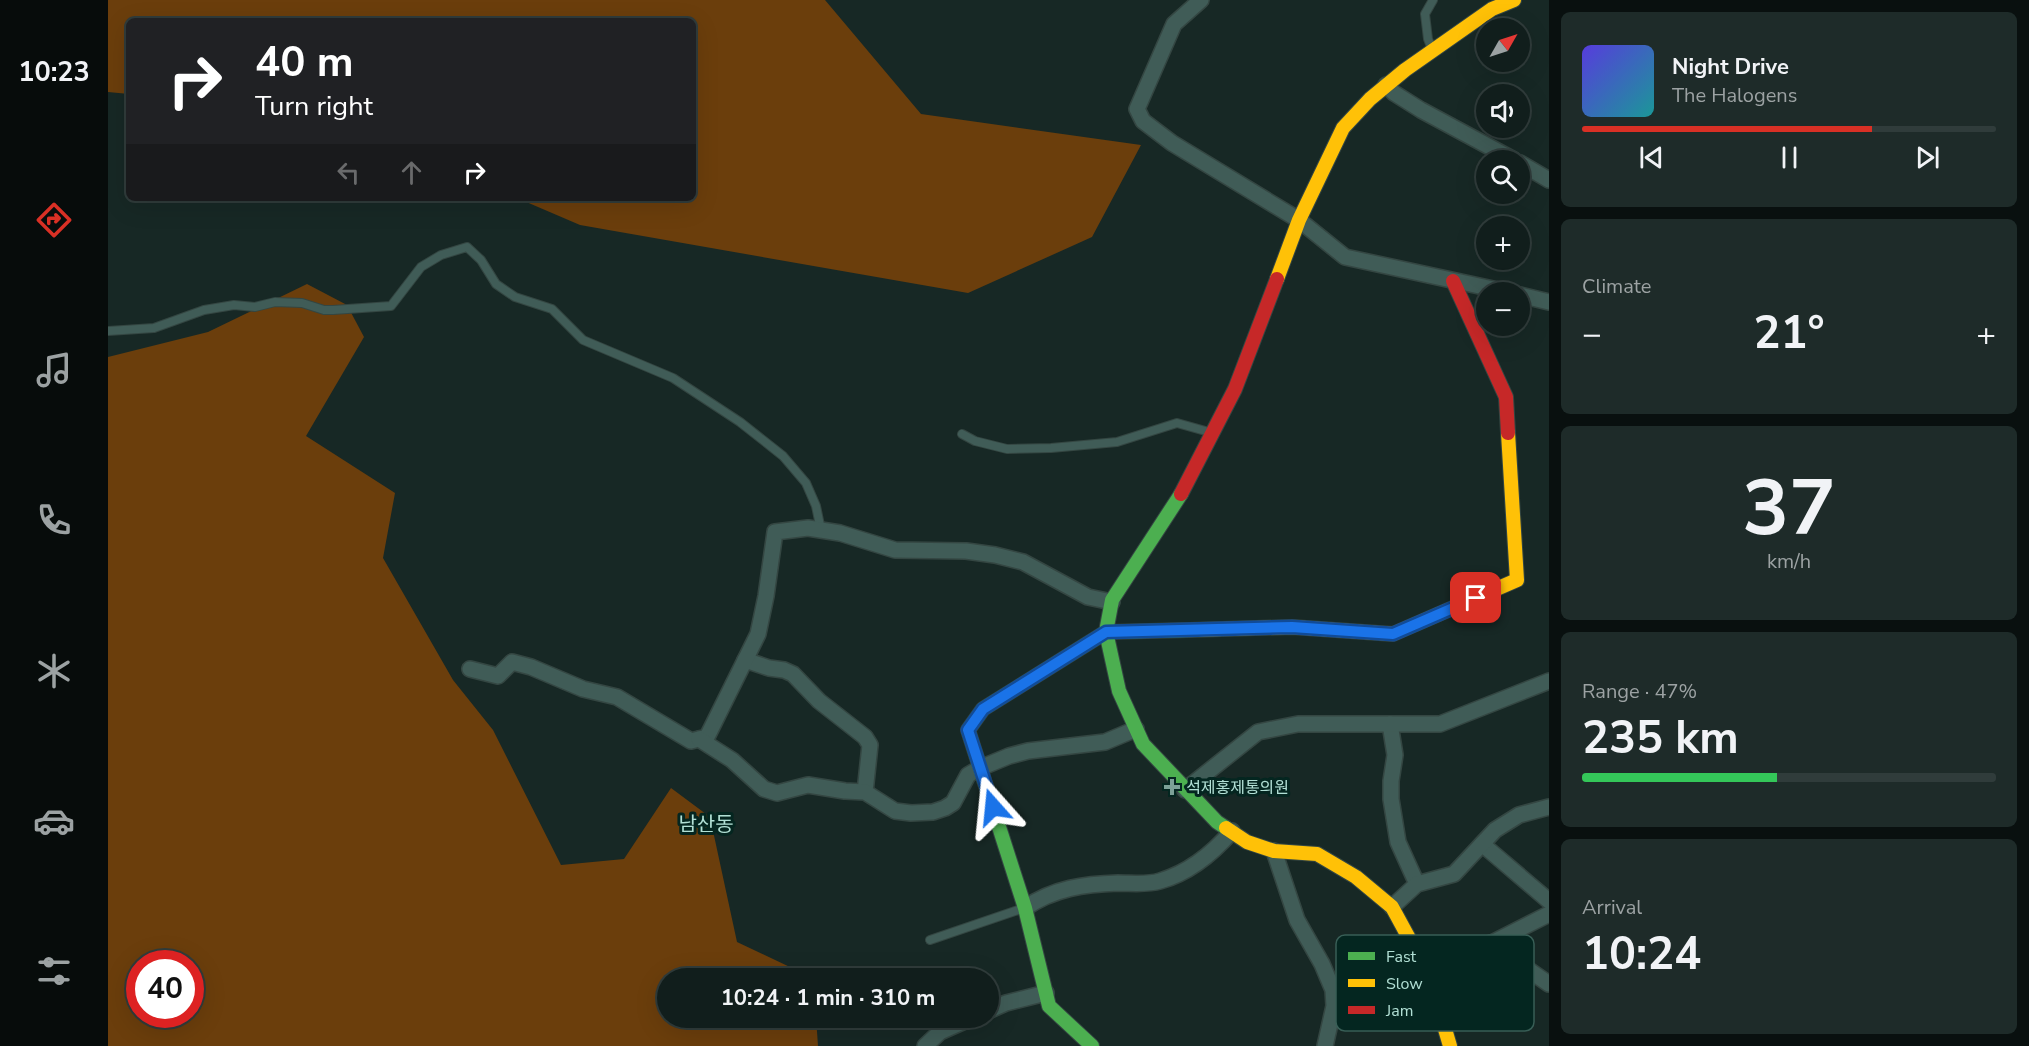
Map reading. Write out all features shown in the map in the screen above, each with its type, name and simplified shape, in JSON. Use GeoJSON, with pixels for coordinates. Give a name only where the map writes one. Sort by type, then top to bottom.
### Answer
{"type":"FeatureCollection","features":[{"type":"Feature","properties":{"kind":"street"},"geometry":{"type":"LineString","coordinates":[[1201,0],[1174,24],[1137,109],[1143,121],[1172,143],[1299,220],[1345,256],[1476,286]]}},
{"type":"Feature","properties":{"kind":"street"},"geometry":{"type":"LineString","coordinates":[[1407,935],[1392,908],[1356,877],[1317,854],[1274,851],[1247,842],[1217,822],[1185,790],[1143,744],[1119,691],[1106,632],[1112,601],[1183,491],[1235,389],[1299,220],[1343,128],[1386,85],[1492,5],[1514,0]]}},
{"type":"Feature","properties":{"kind":"street"},"geometry":{"type":"LineString","coordinates":[[1386,85],[1420,110],[1495,150]]}},
{"type":"Feature","properties":{"kind":"street"},"geometry":{"type":"LineString","coordinates":[[1530,169],[1549,180]]}},
{"type":"Feature","properties":{"kind":"street"},"geometry":{"type":"LineString","coordinates":[[1092,1046],[1049,1006],[1025,908],[968,730],[983,709],[1106,632],[1292,627],[1393,634],[1517,580],[1506,397],[1453,281]]}},
{"type":"Feature","properties":{"kind":"street"},"geometry":{"type":"LineString","coordinates":[[1530,297],[1549,302]]}},
{"type":"Feature","properties":{"kind":"street"},"geometry":{"type":"LineString","coordinates":[[470,669],[498,676],[512,662],[531,666],[583,688],[617,697],[691,741],[707,737],[758,634],[775,532],[808,528],[860,538],[895,550],[966,551],[995,555],[1023,562],[1088,597],[1112,601]]}},
{"type":"Feature","properties":{"kind":"street"},"geometry":{"type":"LineString","coordinates":[[745,660],[793,674],[819,701],[866,737],[870,745],[865,792]]}},
{"type":"Feature","properties":{"kind":"street"},"geometry":{"type":"LineString","coordinates":[[1185,790],[1258,732],[1298,724],[1440,724],[1545,688]]}},
{"type":"Feature","properties":{"kind":"street"},"geometry":{"type":"LineString","coordinates":[[1390,724],[1395,755],[1390,782],[1391,799],[1398,842],[1417,884]]}},
{"type":"Feature","properties":{"kind":"street"},"geometry":{"type":"LineString","coordinates":[[699,739],[732,760],[764,789],[777,793],[808,785],[865,792],[895,811],[911,813],[933,812],[945,808],[952,803],[968,776],[980,768],[1028,751],[1105,742],[1137,729]]}},
{"type":"Feature","properties":{"kind":"street"},"geometry":{"type":"LineString","coordinates":[[1392,908],[1417,884],[1454,874],[1495,830],[1519,814],[1549,807]]}},
{"type":"Feature","properties":{"kind":"street"},"geometry":{"type":"LineString","coordinates":[[1025,908],[1039,898],[1060,890],[1089,884],[1160,881],[1216,850],[1232,831]]}},
{"type":"Feature","properties":{"kind":"street"},"geometry":{"type":"LineString","coordinates":[[1482,844],[1549,901]]}},
{"type":"Feature","properties":{"kind":"street"},"geometry":{"type":"LineString","coordinates":[[1274,851],[1297,920],[1322,964],[1333,990],[1334,1006],[1325,1046]]}},
{"type":"Feature","properties":{"kind":"street"},"geometry":{"type":"LineString","coordinates":[[1508,935],[1549,914]]}},
{"type":"Feature","properties":{"kind":"street"},"geometry":{"type":"LineString","coordinates":[[1534,974],[1549,984]]}},
{"type":"Feature","properties":{"kind":"street"},"geometry":{"type":"LineString","coordinates":[[999,1006],[1046,993]]}},
{"type":"Feature","properties":{"kind":"street"},"geometry":{"type":"LineString","coordinates":[[925,1046],[940,1032],[949,1028]]}},
{"type":"Feature","properties":{"kind":"street"},"geometry":{"type":"LineString","coordinates":[[1446,1031],[1450,1046]]}},
{"type":"Feature","properties":{"kind":"lane"},"geometry":{"type":"LineString","coordinates":[[1433,0],[1425,14],[1428,39],[1433,51]]}},
{"type":"Feature","properties":{"kind":"lane"},"geometry":{"type":"LineString","coordinates":[[108,331],[154,328],[204,310],[234,305],[255,307],[275,302],[302,303],[333,310],[391,306],[421,267],[441,255],[467,247],[481,260],[496,284],[515,297],[552,309],[583,340],[673,378],[740,422],[783,456],[806,483],[816,506],[821,530]]}},
{"type":"Feature","properties":{"kind":"lane"},"geometry":{"type":"LineString","coordinates":[[963,434],[975,441],[1007,449],[1117,442],[1177,423],[1213,434]]}},
{"type":"Feature","properties":{"kind":"lane"},"geometry":{"type":"LineString","coordinates":[[930,939],[1025,908]]}},
{"type":"Feature","properties":{"kind":"shaded area"},"geometry":{"type":"Polygon","coordinates":[[[108,0],[825,0],[921,114],[1141,145],[1092,237],[968,293],[580,225],[524,201],[696,201],[696,18],[126,18],[126,94],[108,92],[108,0]]]}},
{"type":"Feature","properties":{"kind":"shaded area"},"geometry":{"type":"Polygon","coordinates":[[[307,284],[347,305],[364,337],[306,436],[395,493],[383,558],[453,680],[493,730],[561,865],[624,859],[671,788],[710,817],[737,942],[792,968],[657,968],[657,1028],[817,1028],[818,1046],[108,1046],[108,357],[208,332],[307,284]]]}},
{"type":"Feature","properties":{"kind":"traffic: fast"},"geometry":{"type":"LineString","coordinates":[[1181,494],[1112,600],[1106,632],[1119,691],[1143,744],[1217,822],[1226,828]]}},
{"type":"Feature","properties":{"kind":"traffic: fast"},"geometry":{"type":"LineString","coordinates":[[1092,1046],[1049,1006],[1025,908],[968,730],[983,709],[1106,632],[1189,630]]}},
{"type":"Feature","properties":{"kind":"traffic: slow"},"geometry":{"type":"LineString","coordinates":[[1277,279],[1299,220],[1343,128],[1370,99],[1405,70],[1492,9],[1514,0]]}},
{"type":"Feature","properties":{"kind":"traffic: slow"},"geometry":{"type":"LineString","coordinates":[[1189,630],[1292,627],[1393,634],[1517,580],[1508,433]]}},
{"type":"Feature","properties":{"kind":"traffic: slow"},"geometry":{"type":"LineString","coordinates":[[1226,828],[1247,842],[1274,851],[1317,854],[1356,877],[1392,907],[1407,935]]}},
{"type":"Feature","properties":{"kind":"traffic: slow"},"geometry":{"type":"LineString","coordinates":[[1446,1031],[1450,1046]]}},
{"type":"Feature","properties":{"kind":"traffic: jam"},"geometry":{"type":"LineString","coordinates":[[1181,494],[1235,389],[1277,279]]}},
{"type":"Feature","properties":{"kind":"traffic: jam"},"geometry":{"type":"LineString","coordinates":[[1453,281],[1506,397],[1508,433]]}},
{"type":"Feature","properties":{"kind":"place","name":"석제홍제통의원"},"geometry":{"type":"Point","coordinates":[1172,787]}},
{"type":"Feature","properties":{"kind":"district","name":"남산동"},"geometry":{"type":"Point","coordinates":[706,824]}},
{"type":"Feature","properties":{"kind":"route"},"geometry":{"type":"LineString","coordinates":[[993,807],[968,730],[983,709],[1106,632],[1292,627],[1393,634],[1476,598]]}}]}
